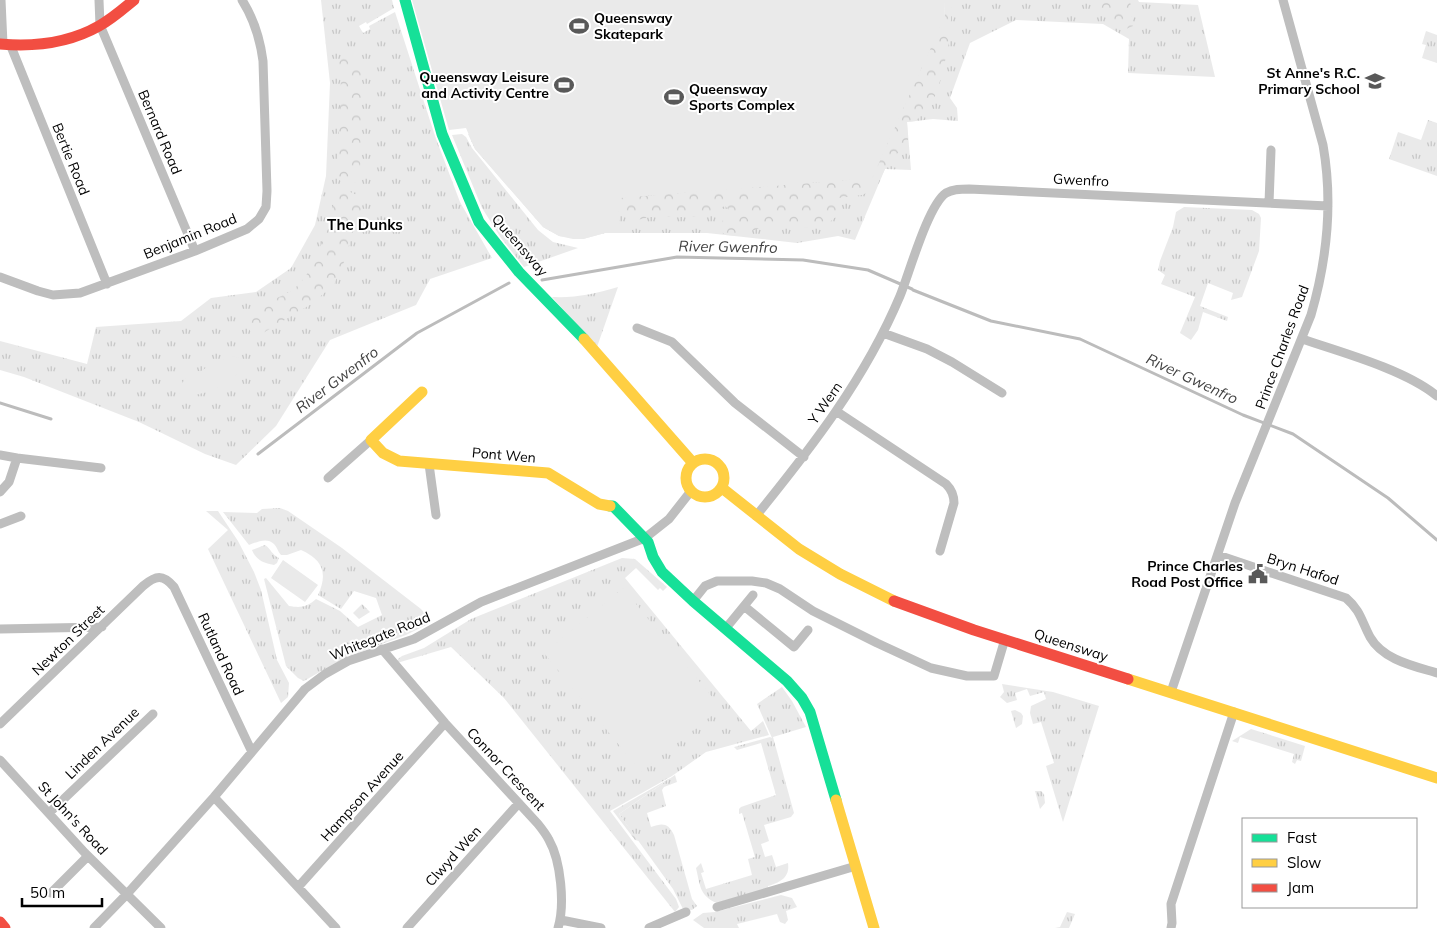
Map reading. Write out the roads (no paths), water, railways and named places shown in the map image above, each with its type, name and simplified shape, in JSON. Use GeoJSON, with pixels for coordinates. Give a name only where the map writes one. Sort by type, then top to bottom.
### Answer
{"type":"FeatureCollection","features":[{"type":"Feature","properties":{"kind":"street","name":"Bertie Road"},"geometry":{"type":"LineString","coordinates":[[1,0],[5,44],[107,284]]}},
{"type":"Feature","properties":{"kind":"street"},"geometry":{"type":"LineString","coordinates":[[99,0],[100,25]]}},
{"type":"Feature","properties":{"kind":"street"},"geometry":{"type":"LineString","coordinates":[[5,44],[53,43],[77,36],[100,25],[134,0]]}},
{"type":"Feature","properties":{"kind":"street","name":"Benjamin Road"},"geometry":{"type":"LineString","coordinates":[[0,277],[38,292],[53,295],[80,293],[195,251],[247,229],[258,219],[266,207],[268,191],[263,61],[255,24],[242,0]]}},
{"type":"Feature","properties":{"kind":"street","name":"Queensway"},"geometry":{"type":"LineString","coordinates":[[406,0],[442,134],[479,222],[519,272],[535,286],[598,354],[693,463]]}},
{"type":"Feature","properties":{"kind":"street","name":"Prince Charles Road"},"geometry":{"type":"LineString","coordinates":[[1171,692],[1235,504],[1302,339],[1319,286],[1327,235],[1328,206],[1328,185],[1323,145],[1283,0]]}},
{"type":"Feature","properties":{"kind":"street","name":"Bernard Road"},"geometry":{"type":"LineString","coordinates":[[100,25],[195,251]]}},
{"type":"Feature","properties":{"kind":"street"},"geometry":{"type":"LineString","coordinates":[[1268,203],[1271,150]]}},
{"type":"Feature","properties":{"kind":"street","name":"Gwenfro"},"geometry":{"type":"LineString","coordinates":[[900,295],[934,207],[948,192],[958,189],[1328,206]]}},
{"type":"Feature","properties":{"kind":"street","name":"Y Wern"},"geometry":{"type":"LineString","coordinates":[[756,516],[804,457],[862,373],[884,333],[900,295]]}},
{"type":"Feature","properties":{"kind":"street"},"geometry":{"type":"LineString","coordinates":[[637,328],[672,342],[735,403],[804,457]]}},
{"type":"Feature","properties":{"kind":"street"},"geometry":{"type":"LineString","coordinates":[[884,333],[926,349],[952,362],[1002,393]]}},
{"type":"Feature","properties":{"kind":"street"},"geometry":{"type":"LineString","coordinates":[[1302,339],[1361,359],[1402,376],[1437,396]]}},
{"type":"Feature","properties":{"kind":"street"},"geometry":{"type":"LineString","coordinates":[[328,478],[422,392]]}},
{"type":"Feature","properties":{"kind":"street"},"geometry":{"type":"LineString","coordinates":[[836,411],[946,484],[951,490],[954,496],[954,503],[940,551]]}},
{"type":"Feature","properties":{"kind":"street","name":"Pont Wen"},"geometry":{"type":"LineString","coordinates":[[371,440],[388,458],[399,461],[548,473],[599,504],[613,506],[645,538],[662,572],[787,681],[808,707],[874,928]]}},
{"type":"Feature","properties":{"kind":"street"},"geometry":{"type":"LineString","coordinates":[[0,455],[101,468]]}},
{"type":"Feature","properties":{"kind":"street"},"geometry":{"type":"LineString","coordinates":[[2,491],[11,477],[16,458]]}},
{"type":"Feature","properties":{"kind":"street"},"geometry":{"type":"LineString","coordinates":[[710,459],[720,465],[725,476],[722,488],[707,497],[691,491],[686,479],[686,473],[693,463],[698,460],[710,459]]}},
{"type":"Feature","properties":{"kind":"street"},"geometry":{"type":"LineString","coordinates":[[429,464],[436,515]]}},
{"type":"Feature","properties":{"kind":"street","name":"Queensway"},"geometry":{"type":"LineString","coordinates":[[722,488],[799,549],[871,591],[894,601],[1004,640],[1437,778]]}},
{"type":"Feature","properties":{"kind":"street","name":"Whitegate Road"},"geometry":{"type":"LineString","coordinates":[[94,928],[214,797],[305,689],[325,674],[348,661],[414,640],[481,602],[645,538],[669,519],[691,491]]}},
{"type":"Feature","properties":{"kind":"street"},"geometry":{"type":"LineString","coordinates":[[0,524],[21,516]]}},
{"type":"Feature","properties":{"kind":"street","name":"Bryn Hafod"},"geometry":{"type":"LineString","coordinates":[[1218,555],[1346,598],[1360,613],[1370,637],[1381,650],[1400,662],[1437,673]]}},
{"type":"Feature","properties":{"kind":"street","name":"Newton Street"},"geometry":{"type":"LineString","coordinates":[[0,724],[143,586],[156,577]]}},
{"type":"Feature","properties":{"kind":"street","name":"Rutland Road"},"geometry":{"type":"LineString","coordinates":[[156,577],[164,578],[174,587],[252,752]]}},
{"type":"Feature","properties":{"kind":"street"},"geometry":{"type":"LineString","coordinates":[[693,601],[705,586],[717,581],[766,583],[780,589],[814,611],[931,668],[967,676],[994,676],[1004,640]]}},
{"type":"Feature","properties":{"kind":"street"},"geometry":{"type":"LineString","coordinates":[[726,628],[753,595]]}},
{"type":"Feature","properties":{"kind":"street"},"geometry":{"type":"LineString","coordinates":[[744,606],[794,647],[808,630]]}},
{"type":"Feature","properties":{"kind":"street"},"geometry":{"type":"LineString","coordinates":[[0,629],[102,627]]}},
{"type":"Feature","properties":{"kind":"street","name":"Connor Crescent"},"geometry":{"type":"LineString","coordinates":[[382,649],[445,724],[519,803],[549,840],[556,857],[560,878],[559,924]]}},
{"type":"Feature","properties":{"kind":"street"},"geometry":{"type":"LineString","coordinates":[[1171,928],[1171,904],[1234,712]]}},
{"type":"Feature","properties":{"kind":"street","name":"Linden Avenue"},"geometry":{"type":"LineString","coordinates":[[49,813],[153,714]]}},
{"type":"Feature","properties":{"kind":"street","name":"Hampson Avenue"},"geometry":{"type":"LineString","coordinates":[[299,886],[445,724]]}},
{"type":"Feature","properties":{"kind":"street","name":"St John's Road"},"geometry":{"type":"LineString","coordinates":[[0,760],[88,856],[161,928]]}},
{"type":"Feature","properties":{"kind":"street"},"geometry":{"type":"LineString","coordinates":[[214,797],[299,886],[336,928]]}},
{"type":"Feature","properties":{"kind":"street","name":"Clwyd Wen"},"geometry":{"type":"LineString","coordinates":[[407,928],[519,803]]}},
{"type":"Feature","properties":{"kind":"street"},"geometry":{"type":"LineString","coordinates":[[51,893],[88,856]]}},
{"type":"Feature","properties":{"kind":"street"},"geometry":{"type":"LineString","coordinates":[[717,907],[856,866]]}},
{"type":"Feature","properties":{"kind":"street"},"geometry":{"type":"LineString","coordinates":[[648,928],[686,912]]}},
{"type":"Feature","properties":{"kind":"street"},"geometry":{"type":"LineString","coordinates":[[0,922],[5,928]]}},
{"type":"Feature","properties":{"kind":"street"},"geometry":{"type":"LineString","coordinates":[[559,924],[601,928]]}},
{"type":"Feature","properties":{"kind":"waterway","name":"River Gwenfro"},"geometry":{"type":"LineString","coordinates":[[542,280],[677,257],[803,260],[868,270],[912,289]]}},
{"type":"Feature","properties":{"kind":"waterway","name":"River Gwenfro"},"geometry":{"type":"LineString","coordinates":[[258,454],[417,333],[509,283]]}},
{"type":"Feature","properties":{"kind":"waterway","name":"River Gwenfro"},"geometry":{"type":"LineString","coordinates":[[913,290],[991,321],[1080,339],[1243,415],[1293,434],[1388,498],[1437,540]]}},
{"type":"Feature","properties":{"kind":"waterway","name":"River Gwenfro"},"geometry":{"type":"LineString","coordinates":[[0,403],[51,419]]}},
{"type":"Feature","properties":{"kind":"place","name":"Queensway Skatepark"},"geometry":{"type":"Point","coordinates":[579,26]}},
{"type":"Feature","properties":{"kind":"place","name":"St Anne's R.C. Primary School"},"geometry":{"type":"Point","coordinates":[1375,81]}},
{"type":"Feature","properties":{"kind":"place","name":"Queensway Leisure and Activity Centre"},"geometry":{"type":"Point","coordinates":[564,85]}},
{"type":"Feature","properties":{"kind":"place","name":"Queensway Sports Complex"},"geometry":{"type":"Point","coordinates":[674,97]}},
{"type":"Feature","properties":{"kind":"place","name":"Prince Charles Road Post Office"},"geometry":{"type":"Point","coordinates":[1258,574]}},
{"type":"Feature","properties":{"kind":"district","name":"The Dunks"},"geometry":{"type":"Point","coordinates":[365,225]}}]}
